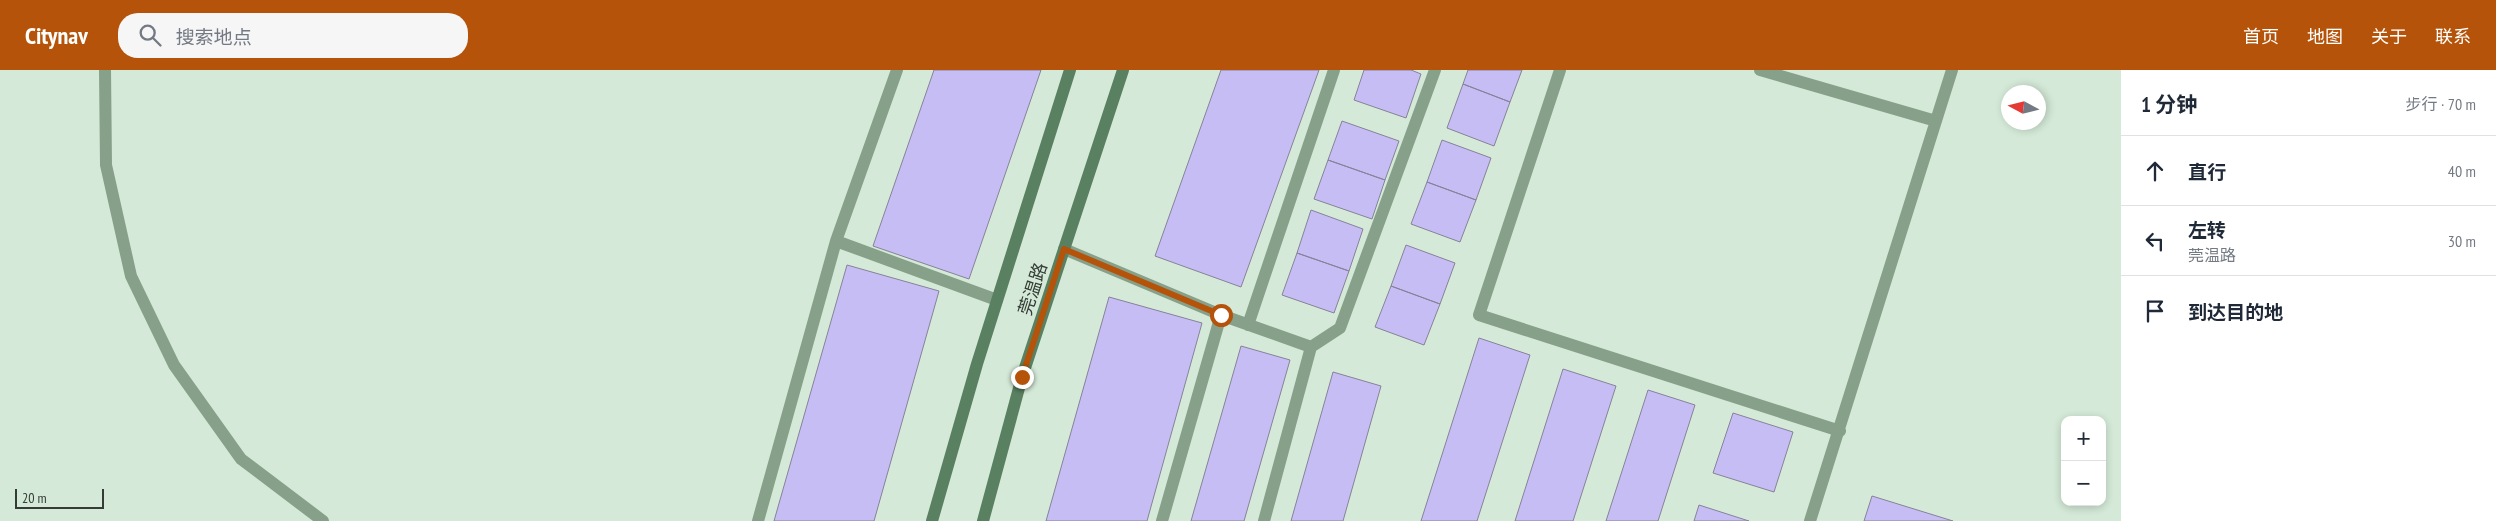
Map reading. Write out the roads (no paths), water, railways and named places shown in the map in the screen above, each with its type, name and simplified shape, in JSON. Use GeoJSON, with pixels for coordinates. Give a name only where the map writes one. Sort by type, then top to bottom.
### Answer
{"type":"FeatureCollection","features":[{"type":"Feature","properties":{"kind":"main road","name":"莞温路"},"geometry":{"type":"LineString","coordinates":[[932,521],[997,300],[1070,70]]}},
{"type":"Feature","properties":{"kind":"main road","name":"莞温路"},"geometry":{"type":"LineString","coordinates":[[982,521],[1022,377],[1123,70]]}},
{"type":"Feature","properties":{"kind":"street"},"geometry":{"type":"LineString","coordinates":[[105,70],[106,165],[131,276],[174,365],[241,459],[323,521]]}},
{"type":"Feature","properties":{"kind":"street"},"geometry":{"type":"LineString","coordinates":[[758,521],[836,241],[897,70]]}},
{"type":"Feature","properties":{"kind":"street"},"geometry":{"type":"LineString","coordinates":[[1248,325],[1334,70]]}},
{"type":"Feature","properties":{"kind":"street"},"geometry":{"type":"LineString","coordinates":[[1264,521],[1311,347],[1340,328],[1436,70]]}},
{"type":"Feature","properties":{"kind":"street"},"geometry":{"type":"LineString","coordinates":[[1560,70],[1480,315],[1840,431]]}},
{"type":"Feature","properties":{"kind":"street"},"geometry":{"type":"LineString","coordinates":[[1760,70],[1936,121]]}},
{"type":"Feature","properties":{"kind":"street"},"geometry":{"type":"LineString","coordinates":[[1810,521],[1840,431],[1952,70]]}},
{"type":"Feature","properties":{"kind":"street"},"geometry":{"type":"LineString","coordinates":[[836,241],[997,300]]}},
{"type":"Feature","properties":{"kind":"street"},"geometry":{"type":"LineString","coordinates":[[1064,249],[1221,315],[1311,347]]}},
{"type":"Feature","properties":{"kind":"street"},"geometry":{"type":"LineString","coordinates":[[1162,521],[1221,315]]}}]}
